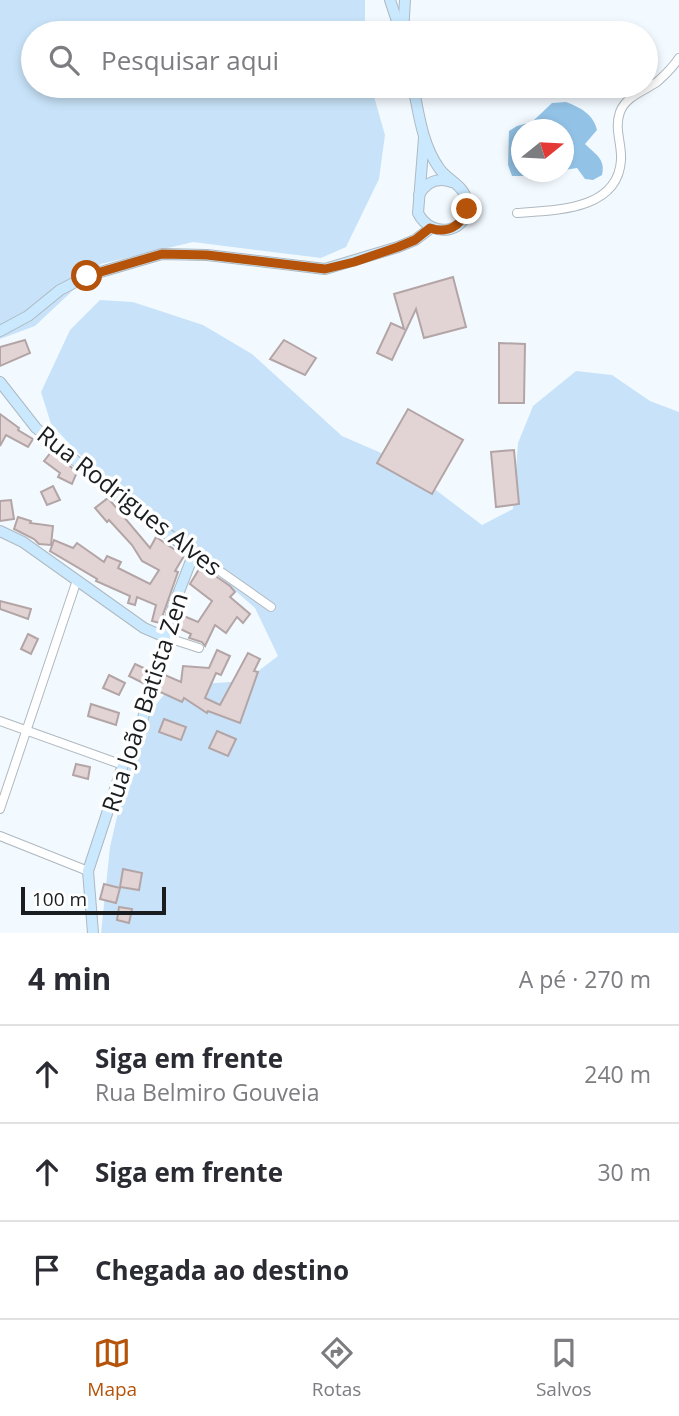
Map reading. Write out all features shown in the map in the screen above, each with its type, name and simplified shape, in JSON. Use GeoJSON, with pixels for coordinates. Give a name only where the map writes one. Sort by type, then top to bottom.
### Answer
{"type":"FeatureCollection","features":[{"type":"Feature","properties":{"kind":"street"},"geometry":{"type":"LineString","coordinates":[[390,0],[398,21]]}},
{"type":"Feature","properties":{"kind":"street"},"geometry":{"type":"LineString","coordinates":[[403,21],[405,0]]}},
{"type":"Feature","properties":{"kind":"street"},"geometry":{"type":"LineString","coordinates":[[658,81],[679,58]]}},
{"type":"Feature","properties":{"kind":"street"},"geometry":{"type":"LineString","coordinates":[[416,98],[424,138],[440,170],[460,188],[467,201],[465,216],[448,230],[430,228],[418,213],[424,138]]}},
{"type":"Feature","properties":{"kind":"street"},"geometry":{"type":"LineString","coordinates":[[517,214],[560,210],[585,204],[606,193],[616,179],[621,160],[617,131],[620,111],[631,98]]}},
{"type":"Feature","properties":{"kind":"street"},"geometry":{"type":"LineString","coordinates":[[418,198],[421,191],[433,182],[447,180],[454,183]]}},
{"type":"Feature","properties":{"kind":"street"},"geometry":{"type":"LineString","coordinates":[[0,331],[28,316],[60,290],[87,276],[162,254],[207,255],[325,269],[398,247],[415,240],[430,228]]}},
{"type":"Feature","properties":{"kind":"street","name":"Rua Rodrigues Alves"},"geometry":{"type":"LineString","coordinates":[[0,382],[36,428],[141,515],[271,607]]}},
{"type":"Feature","properties":{"kind":"street"},"geometry":{"type":"LineString","coordinates":[[0,531],[23,542],[144,628],[199,648]]}},
{"type":"Feature","properties":{"kind":"street","name":"Rua João Batista Zen"},"geometry":{"type":"LineString","coordinates":[[93,933],[88,871],[123,765],[139,733],[173,607],[194,554]]}},
{"type":"Feature","properties":{"kind":"street"},"geometry":{"type":"LineString","coordinates":[[0,809],[77,580]]}},
{"type":"Feature","properties":{"kind":"street"},"geometry":{"type":"LineString","coordinates":[[0,721],[123,765]]}},
{"type":"Feature","properties":{"kind":"street"},"geometry":{"type":"LineString","coordinates":[[0,836],[88,871]]}},
{"type":"Feature","properties":{"kind":"shaded area"},"geometry":{"type":"Polygon","coordinates":[[[0,0],[365,0],[365,21],[21,21],[21,98],[374,98],[385,135],[379,179],[346,247],[321,258],[193,242],[101,264],[35,326],[0,339],[0,0]]]}},
{"type":"Feature","properties":{"kind":"shaded area"},"geometry":{"type":"Polygon","coordinates":[[[100,300],[133,302],[203,325],[252,354],[342,436],[395,459],[482,525],[513,509],[518,443],[533,406],[576,371],[612,375],[650,401],[679,412],[679,933],[101,933],[110,847],[128,769],[150,712],[171,686],[245,681],[278,656],[255,608],[79,454],[51,424],[41,392],[70,330],[100,300]]]}},
{"type":"Feature","properties":{"kind":"water"},"geometry":{"type":"Polygon","coordinates":[[[566,102],[576,106],[593,120],[597,130],[585,144],[601,161],[602,175],[593,180],[585,179],[577,168],[574,168],[574,119],[535,119],[552,103],[566,102]]]}},
{"type":"Feature","properties":{"kind":"water"},"geometry":{"type":"Polygon","coordinates":[[[511,130],[511,173],[508,165],[511,130]]]}},
{"type":"Feature","properties":{"kind":"building"},"geometry":{"type":"Polygon","coordinates":[[[453,277],[466,327],[424,338],[416,309],[392,360],[377,353],[391,323],[404,329],[394,294],[453,277]]]}},
{"type":"Feature","properties":{"kind":"building"},"geometry":{"type":"Polygon","coordinates":[[[25,340],[30,353],[0,366],[0,347],[25,340]]]}},
{"type":"Feature","properties":{"kind":"building"},"geometry":{"type":"Polygon","coordinates":[[[284,340],[316,358],[305,375],[270,359],[284,340]]]}},
{"type":"Feature","properties":{"kind":"building"},"geometry":{"type":"Polygon","coordinates":[[[499,343],[525,344],[524,403],[499,403],[499,343]]]}},
{"type":"Feature","properties":{"kind":"building"},"geometry":{"type":"Polygon","coordinates":[[[408,409],[463,440],[432,494],[377,463],[408,409]]]}},
{"type":"Feature","properties":{"kind":"building"},"geometry":{"type":"Polygon","coordinates":[[[0,414],[33,439],[28,447],[6,435],[0,446],[0,414]]]}},
{"type":"Feature","properties":{"kind":"building"},"geometry":{"type":"Polygon","coordinates":[[[514,450],[519,504],[496,507],[491,452],[514,450]]]}},
{"type":"Feature","properties":{"kind":"building"},"geometry":{"type":"Polygon","coordinates":[[[52,451],[77,472],[72,484],[58,477],[60,473],[44,461],[52,451]]]}},
{"type":"Feature","properties":{"kind":"building"},"geometry":{"type":"Polygon","coordinates":[[[53,486],[60,500],[47,505],[41,492],[53,486]]]}},
{"type":"Feature","properties":{"kind":"building"},"geometry":{"type":"Polygon","coordinates":[[[108,498],[150,548],[156,537],[184,556],[175,571],[178,572],[160,623],[152,621],[156,605],[137,597],[135,605],[128,603],[130,596],[96,581],[97,579],[50,551],[54,540],[73,548],[77,543],[104,562],[107,556],[121,562],[118,568],[150,584],[159,570],[142,561],[132,545],[95,508],[108,498]]]}},
{"type":"Feature","properties":{"kind":"building"},"geometry":{"type":"Polygon","coordinates":[[[11,500],[14,519],[0,521],[0,501],[11,500]]]}},
{"type":"Feature","properties":{"kind":"building"},"geometry":{"type":"Polygon","coordinates":[[[18,517],[31,521],[30,523],[53,526],[51,545],[39,544],[14,529],[18,517]]]}},
{"type":"Feature","properties":{"kind":"building"},"geometry":{"type":"Polygon","coordinates":[[[201,566],[230,586],[235,592],[230,597],[250,614],[243,623],[237,617],[226,633],[215,625],[205,646],[202,642],[189,638],[191,634],[176,627],[179,614],[198,622],[212,601],[190,584],[201,566]]]}},
{"type":"Feature","properties":{"kind":"building"},"geometry":{"type":"Polygon","coordinates":[[[0,601],[31,609],[28,619],[0,609],[0,601]]]}},
{"type":"Feature","properties":{"kind":"building"},"geometry":{"type":"Polygon","coordinates":[[[28,634],[38,639],[31,654],[21,649],[28,634]]]}},
{"type":"Feature","properties":{"kind":"building"},"geometry":{"type":"Polygon","coordinates":[[[217,650],[230,656],[221,675],[216,673],[205,698],[220,705],[248,653],[260,659],[254,671],[258,672],[240,723],[208,711],[207,713],[184,698],[182,702],[158,691],[165,675],[181,682],[183,666],[209,668],[217,650]]]}},
{"type":"Feature","properties":{"kind":"building"},"geometry":{"type":"Polygon","coordinates":[[[135,664],[148,670],[143,683],[129,676],[135,664]]]}},
{"type":"Feature","properties":{"kind":"building"},"geometry":{"type":"Polygon","coordinates":[[[109,675],[125,683],[119,695],[103,688],[109,675]]]}},
{"type":"Feature","properties":{"kind":"building"},"geometry":{"type":"Polygon","coordinates":[[[91,704],[119,713],[116,725],[88,716],[91,704]]]}},
{"type":"Feature","properties":{"kind":"building"},"geometry":{"type":"Polygon","coordinates":[[[164,719],[186,727],[181,740],[159,732],[164,719]]]}},
{"type":"Feature","properties":{"kind":"building"},"geometry":{"type":"Polygon","coordinates":[[[217,731],[236,739],[228,756],[209,748],[217,731]]]}},
{"type":"Feature","properties":{"kind":"building"},"geometry":{"type":"Polygon","coordinates":[[[76,764],[90,767],[88,779],[73,775],[76,764]]]}},
{"type":"Feature","properties":{"kind":"building"},"geometry":{"type":"Polygon","coordinates":[[[123,869],[142,873],[139,890],[120,887],[123,869]]]}},
{"type":"Feature","properties":{"kind":"building"},"geometry":{"type":"Polygon","coordinates":[[[104,884],[120,888],[116,903],[100,899],[104,884]]]}},
{"type":"Feature","properties":{"kind":"building"},"geometry":{"type":"Polygon","coordinates":[[[119,907],[132,909],[129,923],[117,920],[119,907]]]}},
{"type":"Feature","properties":{"kind":"route"},"geometry":{"type":"LineString","coordinates":[[87,276],[162,254],[207,255],[325,269],[398,247],[415,240],[430,228],[448,230],[461,222],[467,209]]}}]}
